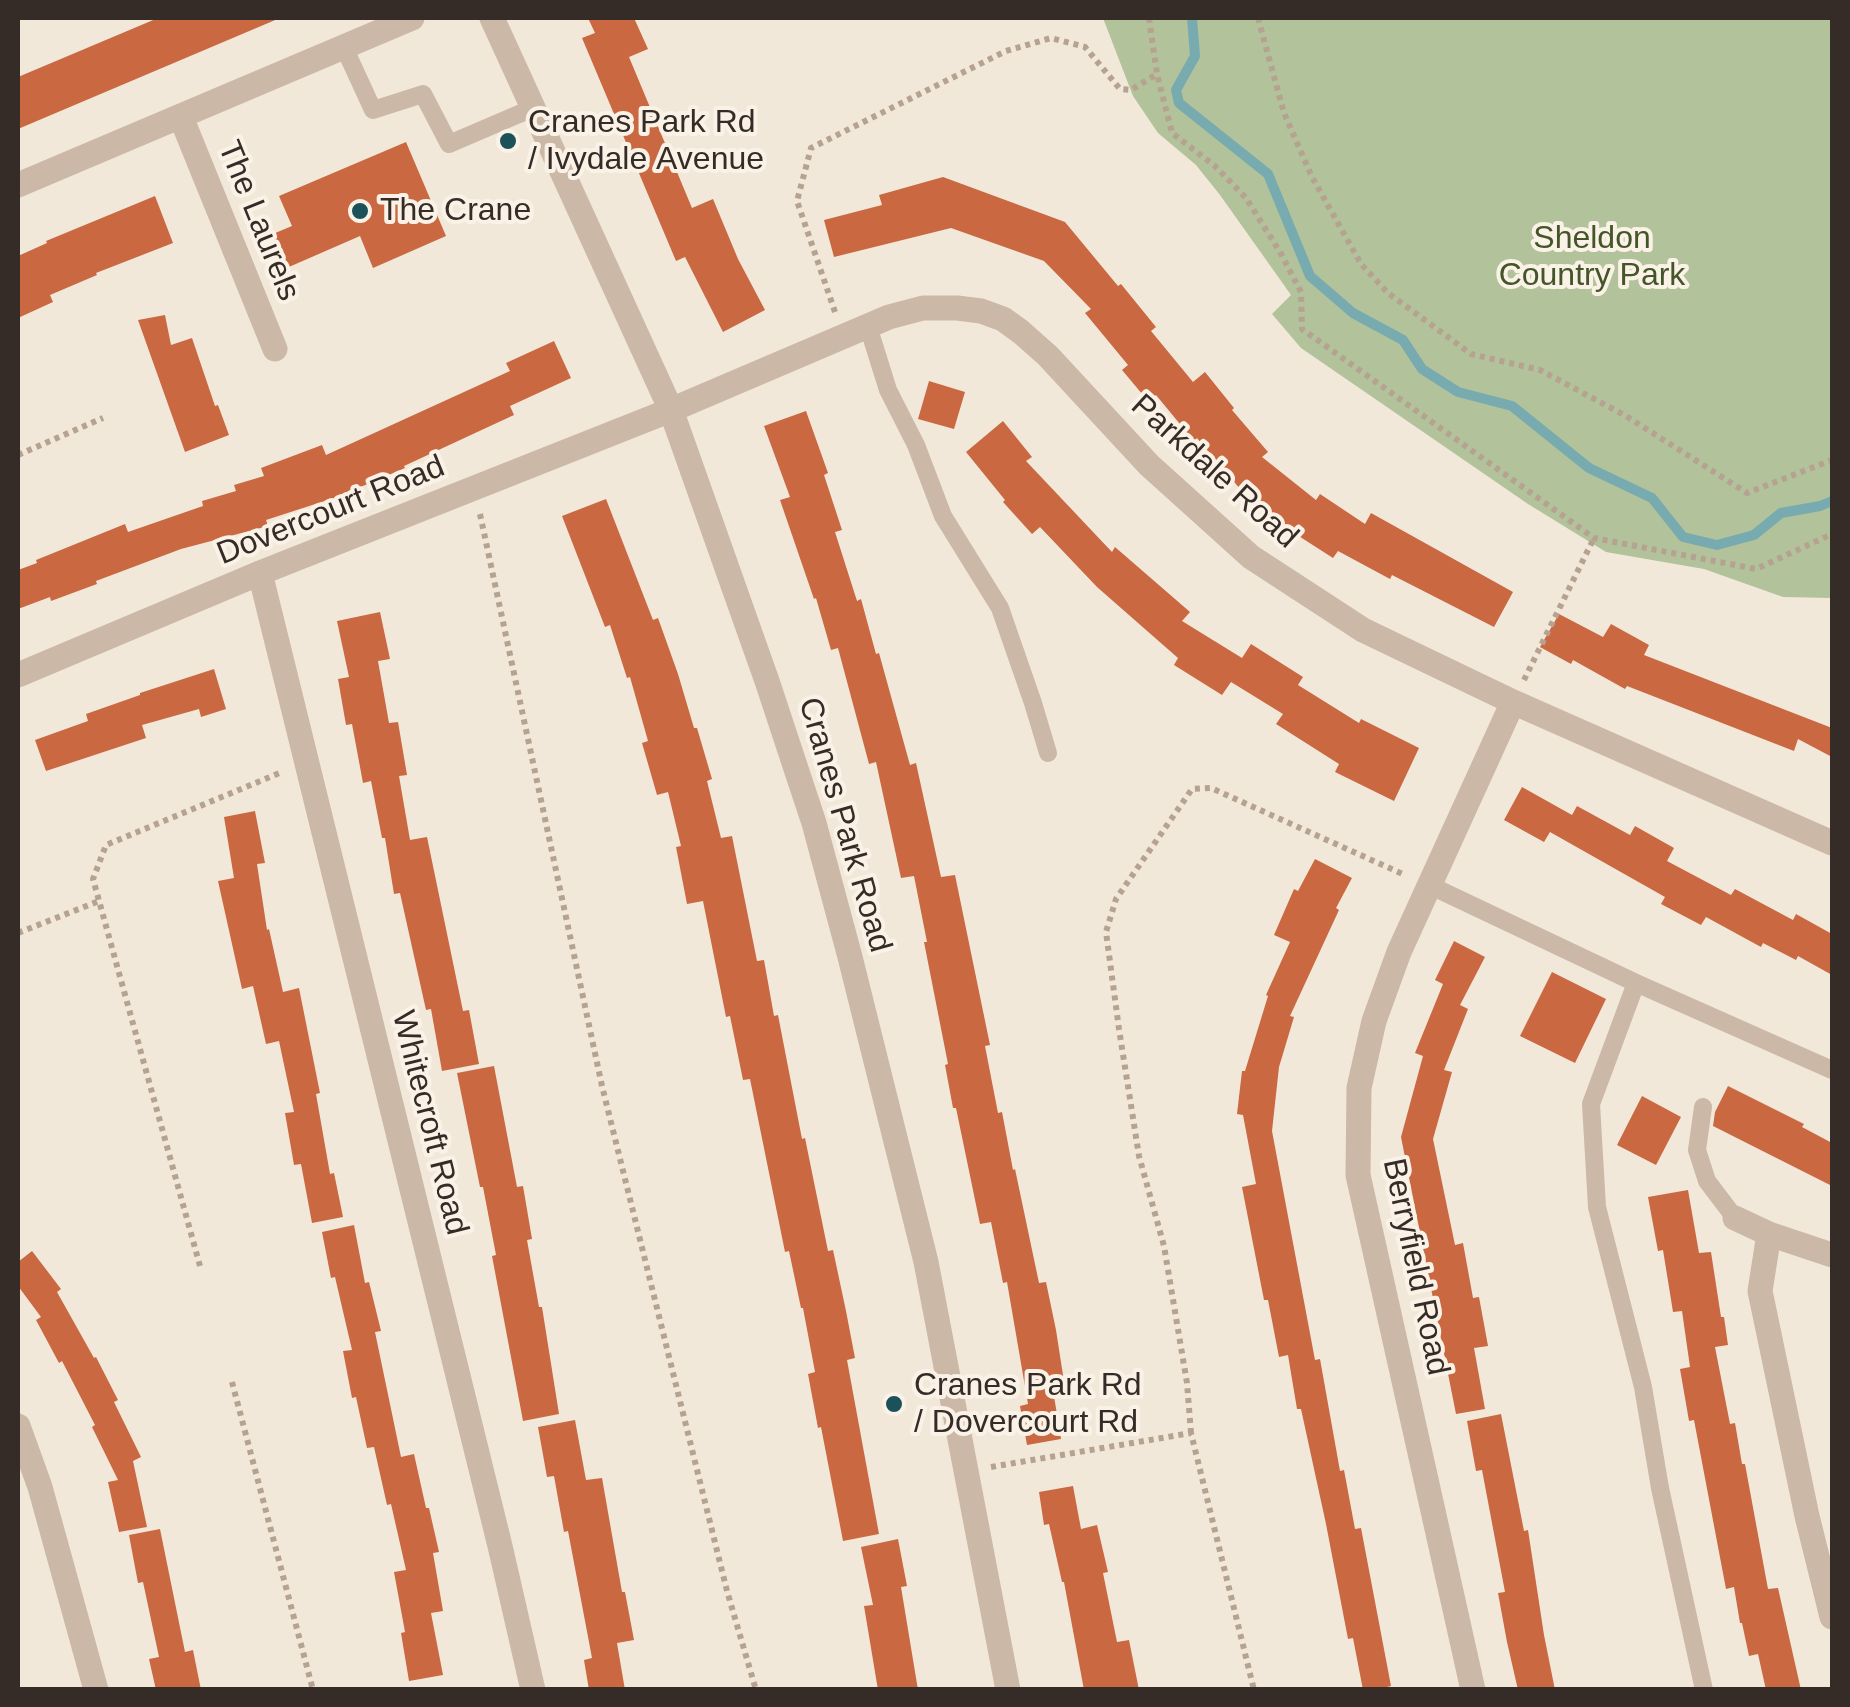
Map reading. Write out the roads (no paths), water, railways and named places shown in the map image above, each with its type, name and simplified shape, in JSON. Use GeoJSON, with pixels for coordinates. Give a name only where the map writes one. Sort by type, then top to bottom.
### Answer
{"type":"FeatureCollection","features":[{"type":"Feature","properties":{"kind":"street"},"geometry":{"type":"LineString","coordinates":[[18,185],[412,18]]}},
{"type":"Feature","properties":{"kind":"street","name":"Cranes Park Road"},"geometry":{"type":"LineString","coordinates":[[492,18],[670,410],[768,681],[814,823],[926,1262],[1008,1690]]}},
{"type":"Feature","properties":{"kind":"street","name":"The Laurels"},"geometry":{"type":"LineString","coordinates":[[180,117],[274,349]]}},
{"type":"Feature","properties":{"kind":"street","name":"Parkdale Road"},"geometry":{"type":"LineString","coordinates":[[670,410],[889,317],[923,308],[981,311],[1003,319],[1048,356],[1149,465],[1251,557],[1363,630],[1514,702],[1832,843]]}},
{"type":"Feature","properties":{"kind":"street","name":"Dovercourt Road"},"geometry":{"type":"LineString","coordinates":[[18,675],[260,573],[670,410]]}},
{"type":"Feature","properties":{"kind":"street","name":"Whitecroft Road"},"geometry":{"type":"LineString","coordinates":[[260,573],[533,1690]]}},
{"type":"Feature","properties":{"kind":"street","name":"Berryfield Road"},"geometry":{"type":"LineString","coordinates":[[1472,1690],[1358,1176],[1359,1088],[1374,1022],[1399,952],[1514,702]]}},
{"type":"Feature","properties":{"kind":"street"},"geometry":{"type":"LineString","coordinates":[[1734,1218],[1832,1255]]}},
{"type":"Feature","properties":{"kind":"street"},"geometry":{"type":"LineString","coordinates":[[1770,1234],[1760,1291],[1832,1617]]}},
{"type":"Feature","properties":{"kind":"street"},"geometry":{"type":"LineString","coordinates":[[18,1426],[40,1487],[96,1690]]}},
{"type":"Feature","properties":{"kind":"lane"},"geometry":{"type":"LineString","coordinates":[[344,47],[373,110],[423,94],[449,144],[533,108]]}},
{"type":"Feature","properties":{"kind":"lane"},"geometry":{"type":"LineString","coordinates":[[856,332],[916,446],[943,516],[1000,608],[1048,754]]}},
{"type":"Feature","properties":{"kind":"lane"},"geometry":{"type":"LineString","coordinates":[[1429,886],[1832,1070]]}},
{"type":"Feature","properties":{"kind":"lane"},"geometry":{"type":"LineString","coordinates":[[1636,983],[1591,1104],[1596,1207],[1643,1387],[1660,1488],[1704,1690]]}},
{"type":"Feature","properties":{"kind":"lane"},"geometry":{"type":"LineString","coordinates":[[1703,1107],[1697,1150],[1706,1181],[1734,1218]]}},
{"type":"Feature","properties":{"kind":"waterway"},"geometry":{"type":"LineString","coordinates":[[1192,18],[1195,56],[1176,90],[1179,103],[1268,174],[1310,276],[1353,313],[1403,340],[1422,369],[1458,392],[1512,406],[1589,468],[1652,498],[1683,537],[1717,545],[1754,535],[1781,513],[1832,501]]}},
{"type":"Feature","properties":{"kind":"place","name":"Cranes Park Rd / Ivydale Avenue"},"geometry":{"type":"Point","coordinates":[508,141]}},
{"type":"Feature","properties":{"kind":"place","name":"The Crane"},"geometry":{"type":"Point","coordinates":[360,211]}},
{"type":"Feature","properties":{"kind":"place","name":"Cranes Park Rd / Dovercourt Rd"},"geometry":{"type":"Point","coordinates":[894,1404]}},
{"type":"Feature","properties":{"kind":"park label","name":"Sheldon Country Park"},"geometry":{"type":"Point","coordinates":[1592,258]}}]}
